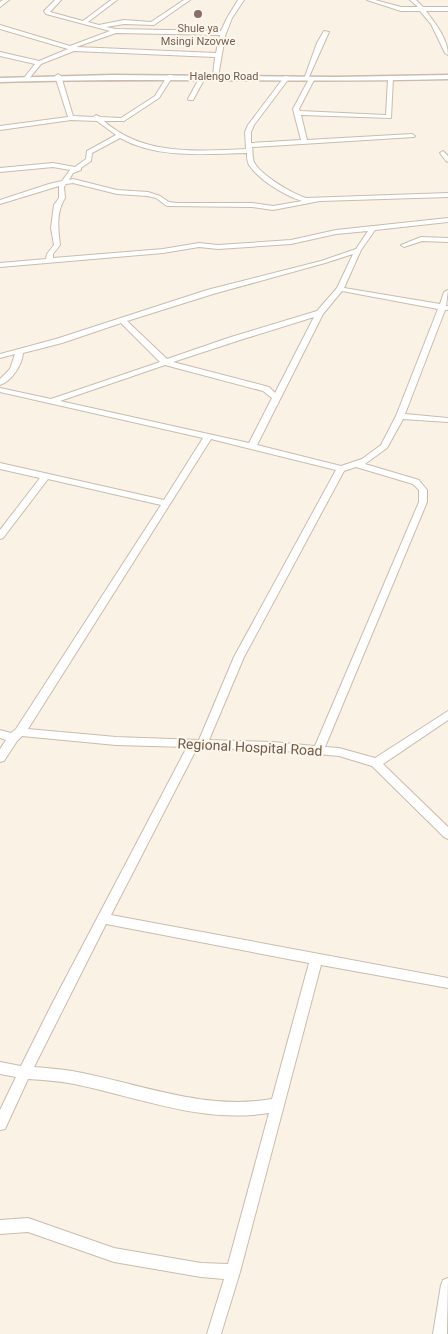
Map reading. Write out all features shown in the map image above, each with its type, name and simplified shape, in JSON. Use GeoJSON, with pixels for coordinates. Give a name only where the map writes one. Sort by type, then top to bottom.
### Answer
{"type":"FeatureCollection","features":[{"type":"Feature","properties":{"kind":"street"},"geometry":{"type":"LineString","coordinates":[[0,5],[6,0]]}},
{"type":"Feature","properties":{"kind":"street"},"geometry":{"type":"LineString","coordinates":[[58,0],[47,11],[48,13],[95,27],[116,31],[222,33]]}},
{"type":"Feature","properties":{"kind":"street"},"geometry":{"type":"LineString","coordinates":[[83,23],[114,0]]}},
{"type":"Feature","properties":{"kind":"street"},"geometry":{"type":"LineString","coordinates":[[95,27],[124,22],[152,24],[186,0]]}},
{"type":"Feature","properties":{"kind":"street"},"geometry":{"type":"LineString","coordinates":[[216,76],[217,55],[222,33],[228,16],[242,0]]}},
{"type":"Feature","properties":{"kind":"street"},"geometry":{"type":"LineString","coordinates":[[370,0],[393,7],[424,10],[448,9]]}},
{"type":"Feature","properties":{"kind":"street"},"geometry":{"type":"LineString","coordinates":[[413,0],[433,22],[435,31],[448,53]]}},
{"type":"Feature","properties":{"kind":"street"},"geometry":{"type":"LineString","coordinates":[[0,27],[71,49],[217,55]]}},
{"type":"Feature","properties":{"kind":"street"},"geometry":{"type":"LineString","coordinates":[[26,78],[39,63],[116,31]]}},
{"type":"Feature","properties":{"kind":"street"},"geometry":{"type":"LineString","coordinates":[[305,142],[296,106],[314,66],[317,49],[326,32]]}},
{"type":"Feature","properties":{"kind":"street"},"geometry":{"type":"LineString","coordinates":[[0,54],[39,63]]}},
{"type":"Feature","properties":{"kind":"street"},"geometry":{"type":"LineString","coordinates":[[58,76],[71,118]]}},
{"type":"Feature","properties":{"kind":"street","name":"Halengo Road"},"geometry":{"type":"LineString","coordinates":[[0,80],[58,76],[391,79],[448,77]]}},
{"type":"Feature","properties":{"kind":"street"},"geometry":{"type":"LineString","coordinates":[[0,128],[71,118],[119,120],[128,117],[157,97],[170,76]]}},
{"type":"Feature","properties":{"kind":"street"},"geometry":{"type":"LineString","coordinates":[[191,100],[203,76]]}},
{"type":"Feature","properties":{"kind":"street"},"geometry":{"type":"LineString","coordinates":[[287,77],[250,123],[249,148],[251,163],[263,174],[299,198],[318,200]]}},
{"type":"Feature","properties":{"kind":"street"},"geometry":{"type":"LineString","coordinates":[[297,113],[389,116],[391,79]]}},
{"type":"Feature","properties":{"kind":"street"},"geometry":{"type":"LineString","coordinates":[[96,118],[119,136],[173,152],[412,136]]}},
{"type":"Feature","properties":{"kind":"street"},"geometry":{"type":"LineString","coordinates":[[49,260],[50,254],[57,246],[54,228],[56,209],[62,198],[60,190],[71,172],[79,169],[89,160],[89,152],[119,136]]}},
{"type":"Feature","properties":{"kind":"street"},"geometry":{"type":"LineString","coordinates":[[443,153],[448,160]]}},
{"type":"Feature","properties":{"kind":"street"},"geometry":{"type":"LineString","coordinates":[[0,170],[53,164],[79,169]]}},
{"type":"Feature","properties":{"kind":"street"},"geometry":{"type":"LineString","coordinates":[[0,202],[65,182],[78,181],[117,192],[148,194],[167,204],[177,205],[252,205],[272,208],[318,200],[448,195]]}},
{"type":"Feature","properties":{"kind":"street"},"geometry":{"type":"LineString","coordinates":[[0,265],[163,251],[202,245],[227,247],[291,242],[320,234],[448,220]]}},
{"type":"Feature","properties":{"kind":"street"},"geometry":{"type":"LineString","coordinates":[[252,446],[320,313],[340,289],[358,250],[373,228]]}},
{"type":"Feature","properties":{"kind":"street"},"geometry":{"type":"LineString","coordinates":[[404,246],[421,239],[448,240]]}},
{"type":"Feature","properties":{"kind":"street"},"geometry":{"type":"LineString","coordinates":[[0,356],[19,352],[358,250]]}},
{"type":"Feature","properties":{"kind":"street"},"geometry":{"type":"LineString","coordinates":[[340,289],[445,308]]}},
{"type":"Feature","properties":{"kind":"street"},"geometry":{"type":"LineString","coordinates":[[0,390],[252,446],[341,469],[356,464],[380,451],[400,416],[445,308],[448,292]]}},
{"type":"Feature","properties":{"kind":"street"},"geometry":{"type":"LineString","coordinates":[[52,402],[234,339],[320,313]]}},
{"type":"Feature","properties":{"kind":"street"},"geometry":{"type":"LineString","coordinates":[[123,320],[166,363],[266,390],[276,397]]}},
{"type":"Feature","properties":{"kind":"street"},"geometry":{"type":"LineString","coordinates":[[0,383],[20,358],[19,352]]}},
{"type":"Feature","properties":{"kind":"street"},"geometry":{"type":"LineString","coordinates":[[400,416],[448,420]]}},
{"type":"Feature","properties":{"kind":"street"},"geometry":{"type":"LineString","coordinates":[[0,758],[17,735],[208,437]]}},
{"type":"Feature","properties":{"kind":"street"},"geometry":{"type":"LineString","coordinates":[[319,749],[423,502],[423,490],[416,482],[356,464]]}},
{"type":"Feature","properties":{"kind":"street"},"geometry":{"type":"LineString","coordinates":[[0,466],[166,504]]}},
{"type":"Feature","properties":{"kind":"street"},"geometry":{"type":"LineString","coordinates":[[0,1124],[104,919],[198,744],[239,656],[341,469]]}},
{"type":"Feature","properties":{"kind":"street"},"geometry":{"type":"LineString","coordinates":[[0,536],[46,476]]}},
{"type":"Feature","properties":{"kind":"street"},"geometry":{"type":"LineString","coordinates":[[376,763],[448,716]]}},
{"type":"Feature","properties":{"kind":"street","name":"Regional Hospital Road"},"geometry":{"type":"LineString","coordinates":[[0,734],[116,741],[319,749],[339,752],[376,763],[448,834]]}},
{"type":"Feature","properties":{"kind":"street"},"geometry":{"type":"LineString","coordinates":[[104,919],[316,960],[448,983]]}},
{"type":"Feature","properties":{"kind":"street"},"geometry":{"type":"LineString","coordinates":[[214,1334],[233,1272],[316,960]]}},
{"type":"Feature","properties":{"kind":"street"},"geometry":{"type":"LineString","coordinates":[[0,1068],[24,1074],[70,1077],[205,1107],[234,1111],[257,1110],[276,1105]]}},
{"type":"Feature","properties":{"kind":"street"},"geometry":{"type":"LineString","coordinates":[[0,1227],[28,1225],[114,1255],[201,1270],[233,1272]]}},
{"type":"Feature","properties":{"kind":"street"},"geometry":{"type":"LineString","coordinates":[[440,1334],[448,1285]]}},
{"type":"Feature","properties":{"kind":"place","name":"Shule ya Msingi Nzovwe"},"geometry":{"type":"Point","coordinates":[198,14]}}]}
